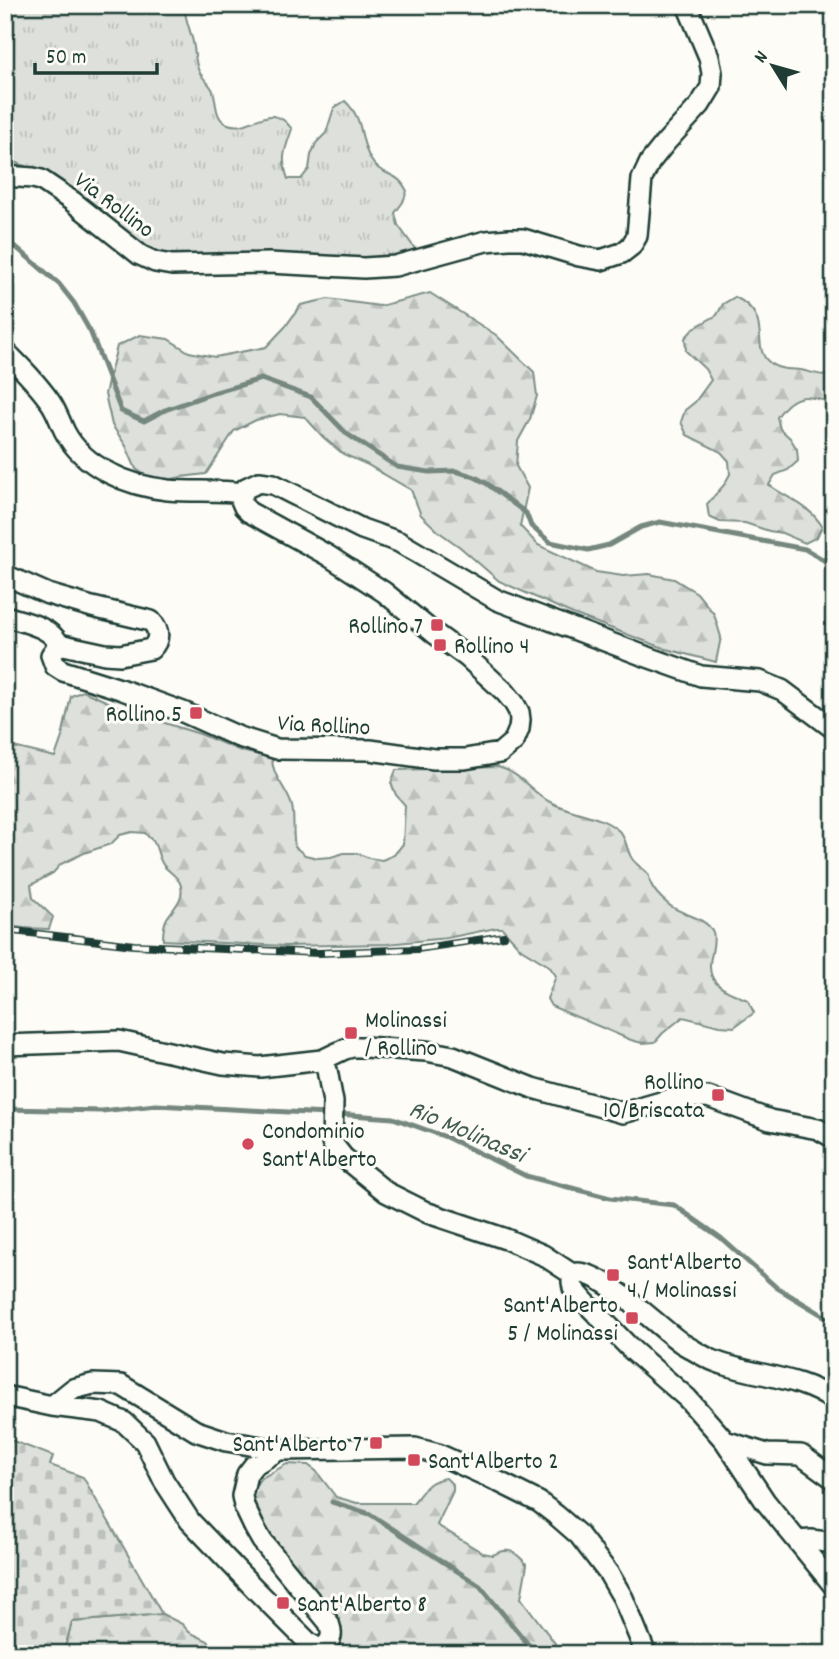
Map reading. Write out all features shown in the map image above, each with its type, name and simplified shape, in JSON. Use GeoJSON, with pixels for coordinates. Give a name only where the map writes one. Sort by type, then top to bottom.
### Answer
{"type":"FeatureCollection","features":[{"type":"Feature","properties":{"kind":"street","name":"Via Rollino"},"geometry":{"type":"LineString","coordinates":[[5,176],[41,180],[140,254],[162,264],[269,263],[364,268],[395,266],[486,241],[509,239],[523,239],[601,260],[622,253],[631,246],[636,236],[642,178],[650,162],[711,88],[709,57],[687,5]]}},
{"type":"Feature","properties":{"kind":"street"},"geometry":{"type":"LineString","coordinates":[[5,351],[38,385],[52,404],[75,446],[103,470],[130,482],[167,490],[243,493],[253,483],[273,484],[362,529],[399,542],[497,600],[701,676],[760,681],[782,690],[834,729]]}},
{"type":"Feature","properties":{"kind":"street","name":"Via Rollino"},"geometry":{"type":"LineString","coordinates":[[59,644],[51,655],[55,666],[63,671],[184,712],[239,737],[277,749],[370,750],[444,759],[500,753],[514,741],[520,720],[514,703],[467,657],[384,592],[327,555],[249,512],[241,500],[243,493]]}},
{"type":"Feature","properties":{"kind":"street"},"geometry":{"type":"LineString","coordinates":[[5,575],[48,594],[151,621],[158,635],[151,649],[120,655],[105,654],[59,644],[54,635],[5,616]]}},
{"type":"Feature","properties":{"kind":"street"},"geometry":{"type":"LineString","coordinates":[[5,1045],[118,1041],[223,1064],[260,1067],[325,1065],[345,1049],[352,1048],[426,1051],[453,1056],[533,1088],[623,1113],[675,1098],[708,1097],[770,1120],[828,1137]]}},
{"type":"Feature","properties":{"kind":"street"},"geometry":{"type":"LineString","coordinates":[[325,1065],[333,1102],[332,1143],[343,1157],[386,1192],[428,1213],[543,1255],[572,1274],[582,1272],[608,1284],[681,1343],[716,1362],[815,1389],[834,1401]]}},
{"type":"Feature","properties":{"kind":"street"},"geometry":{"type":"LineString","coordinates":[[572,1274],[573,1288],[586,1303],[632,1350],[687,1398],[725,1441],[765,1501],[834,1586]]}},
{"type":"Feature","properties":{"kind":"street"},"geometry":{"type":"LineString","coordinates":[[52,1406],[73,1389],[93,1384],[121,1385],[196,1431],[226,1441],[279,1450],[415,1448],[438,1454],[539,1502],[579,1535],[609,1574],[623,1598],[646,1654]]}},
{"type":"Feature","properties":{"kind":"street"},"geometry":{"type":"LineString","coordinates":[[5,1396],[52,1406],[101,1412],[124,1422],[145,1442],[164,1481],[190,1521],[309,1643],[324,1648],[331,1639],[329,1623],[262,1541],[244,1506],[242,1496],[247,1474],[254,1465],[279,1450]]}},
{"type":"Feature","properties":{"kind":"street"},"geometry":{"type":"LineString","coordinates":[[725,1441],[767,1454],[801,1455],[834,1479]]}},
{"type":"Feature","properties":{"kind":"street"},"geometry":{"type":"LineString","coordinates":[[798,1542],[811,1540],[834,1543]]}},
{"type":"Feature","properties":{"kind":"green space"},"geometry":{"type":"Polygon","coordinates":[[[5,5],[184,5],[197,66],[213,91],[220,118],[237,126],[276,116],[292,129],[284,159],[288,179],[301,179],[309,169],[311,155],[316,143],[326,133],[334,108],[345,101],[356,116],[371,160],[378,168],[403,184],[407,191],[395,213],[398,225],[418,253],[360,262],[287,253],[189,258],[160,254],[126,237],[49,174],[5,159],[5,5]]]}},
{"type":"Feature","properties":{"kind":"green space"},"geometry":{"type":"Polygon","coordinates":[[[430,293],[496,335],[534,372],[537,396],[530,419],[518,441],[516,466],[528,488],[520,526],[538,545],[596,572],[623,576],[649,574],[674,579],[697,593],[714,614],[721,637],[716,662],[666,649],[573,614],[499,581],[421,515],[411,490],[343,454],[305,417],[280,414],[256,420],[234,431],[206,474],[157,483],[136,469],[126,446],[112,425],[105,394],[117,346],[140,335],[168,339],[189,352],[215,357],[266,347],[301,305],[328,299],[380,306],[430,293]]]}},
{"type":"Feature","properties":{"kind":"green space"},"geometry":{"type":"Polygon","coordinates":[[[735,297],[754,313],[758,322],[761,348],[772,365],[834,375],[834,404],[802,397],[789,403],[777,417],[780,429],[797,449],[798,461],[788,470],[775,475],[769,485],[805,507],[822,526],[817,537],[805,543],[782,533],[745,523],[720,522],[709,517],[707,504],[730,474],[729,461],[721,452],[687,435],[681,422],[685,410],[695,402],[711,380],[705,369],[686,351],[685,338],[694,328],[717,315],[723,304],[735,297]]]}},
{"type":"Feature","properties":{"kind":"green space"},"geometry":{"type":"Polygon","coordinates":[[[83,691],[133,713],[200,734],[241,751],[272,758],[274,771],[292,806],[295,847],[305,855],[318,858],[357,853],[382,860],[394,855],[403,844],[405,805],[396,795],[391,783],[396,770],[498,767],[506,770],[550,802],[603,821],[619,831],[632,858],[648,874],[652,887],[661,897],[673,908],[704,922],[713,932],[710,972],[713,979],[724,989],[748,1000],[754,1013],[734,1027],[683,1017],[655,1042],[631,1040],[551,1006],[547,999],[556,976],[549,966],[521,949],[502,928],[447,938],[387,944],[285,946],[163,940],[165,923],[178,902],[181,888],[177,878],[162,863],[155,844],[145,833],[120,835],[111,844],[61,864],[53,873],[31,885],[33,898],[53,917],[49,929],[5,926],[5,745],[55,757],[71,696],[83,691]]]}},
{"type":"Feature","properties":{"kind":"green space"},"geometry":{"type":"Polygon","coordinates":[[[5,1438],[53,1456],[50,1465],[83,1477],[162,1614],[72,1622],[63,1654],[5,1654],[5,1438]]]}},
{"type":"Feature","properties":{"kind":"green space"},"geometry":{"type":"Polygon","coordinates":[[[287,1464],[308,1465],[336,1497],[357,1503],[413,1503],[431,1483],[446,1478],[453,1485],[453,1491],[437,1525],[483,1553],[493,1555],[504,1551],[512,1552],[527,1565],[521,1598],[563,1654],[327,1654],[335,1645],[310,1586],[259,1519],[251,1499],[260,1479],[287,1464]]]}},
{"type":"Feature","properties":{"kind":"green space"},"geometry":{"type":"Polygon","coordinates":[[[162,1614],[208,1641],[216,1654],[63,1654],[72,1622],[162,1614]]]}},
{"type":"Feature","properties":{"kind":"waterway"},"geometry":{"type":"LineString","coordinates":[[5,243],[16,247],[59,284],[74,303],[91,333],[121,411],[144,421],[165,410],[261,379],[311,397],[347,434],[397,467],[429,472],[456,471],[486,483],[526,513],[531,526],[550,542],[588,550],[609,545],[641,527],[660,522],[805,549],[834,566]]}},
{"type":"Feature","properties":{"kind":"waterway"},"geometry":{"type":"LineString","coordinates":[[827,562],[834,547]]}},
{"type":"Feature","properties":{"kind":"waterway","name":"Rio Molinassi"},"geometry":{"type":"LineString","coordinates":[[5,1109],[102,1111],[156,1105],[327,1114]]}},
{"type":"Feature","properties":{"kind":"waterway","name":"Rio Molinassi"},"geometry":{"type":"LineString","coordinates":[[337,1114],[393,1118],[446,1137],[526,1176],[610,1198],[674,1205],[721,1238],[776,1287],[834,1322]]}},
{"type":"Feature","properties":{"kind":"waterway"},"geometry":{"type":"LineString","coordinates":[[332,1502],[370,1514],[480,1586],[535,1654]]}},
{"type":"Feature","properties":{"kind":"railway"},"geometry":{"type":"LineString","coordinates":[[5,930],[134,945],[319,953],[417,949],[504,936]]}},
{"type":"Feature","properties":{"kind":"place","name":"Rollino 7"},"geometry":{"type":"Point","coordinates":[437,625]}},
{"type":"Feature","properties":{"kind":"place","name":"Rollino 4"},"geometry":{"type":"Point","coordinates":[440,645]}},
{"type":"Feature","properties":{"kind":"place","name":"Rollino 5"},"geometry":{"type":"Point","coordinates":[196,713]}},
{"type":"Feature","properties":{"kind":"place","name":"Molinassi / Rollino"},"geometry":{"type":"Point","coordinates":[351,1033]}},
{"type":"Feature","properties":{"kind":"place","name":"Rollino 10/Briscata"},"geometry":{"type":"Point","coordinates":[718,1095]}},
{"type":"Feature","properties":{"kind":"place","name":"Condominio Sant'Alberto"},"geometry":{"type":"Point","coordinates":[248,1144]}},
{"type":"Feature","properties":{"kind":"place","name":"Sant'Alberto 4 / Molinassi"},"geometry":{"type":"Point","coordinates":[613,1275]}},
{"type":"Feature","properties":{"kind":"place","name":"Sant'Alberto 5 / Molinassi"},"geometry":{"type":"Point","coordinates":[632,1318]}},
{"type":"Feature","properties":{"kind":"place","name":"Sant'Alberto 7"},"geometry":{"type":"Point","coordinates":[376,1443]}},
{"type":"Feature","properties":{"kind":"place","name":"Sant'Alberto 2"},"geometry":{"type":"Point","coordinates":[414,1460]}},
{"type":"Feature","properties":{"kind":"place","name":"Sant'Alberto 8"},"geometry":{"type":"Point","coordinates":[283,1603]}}]}
